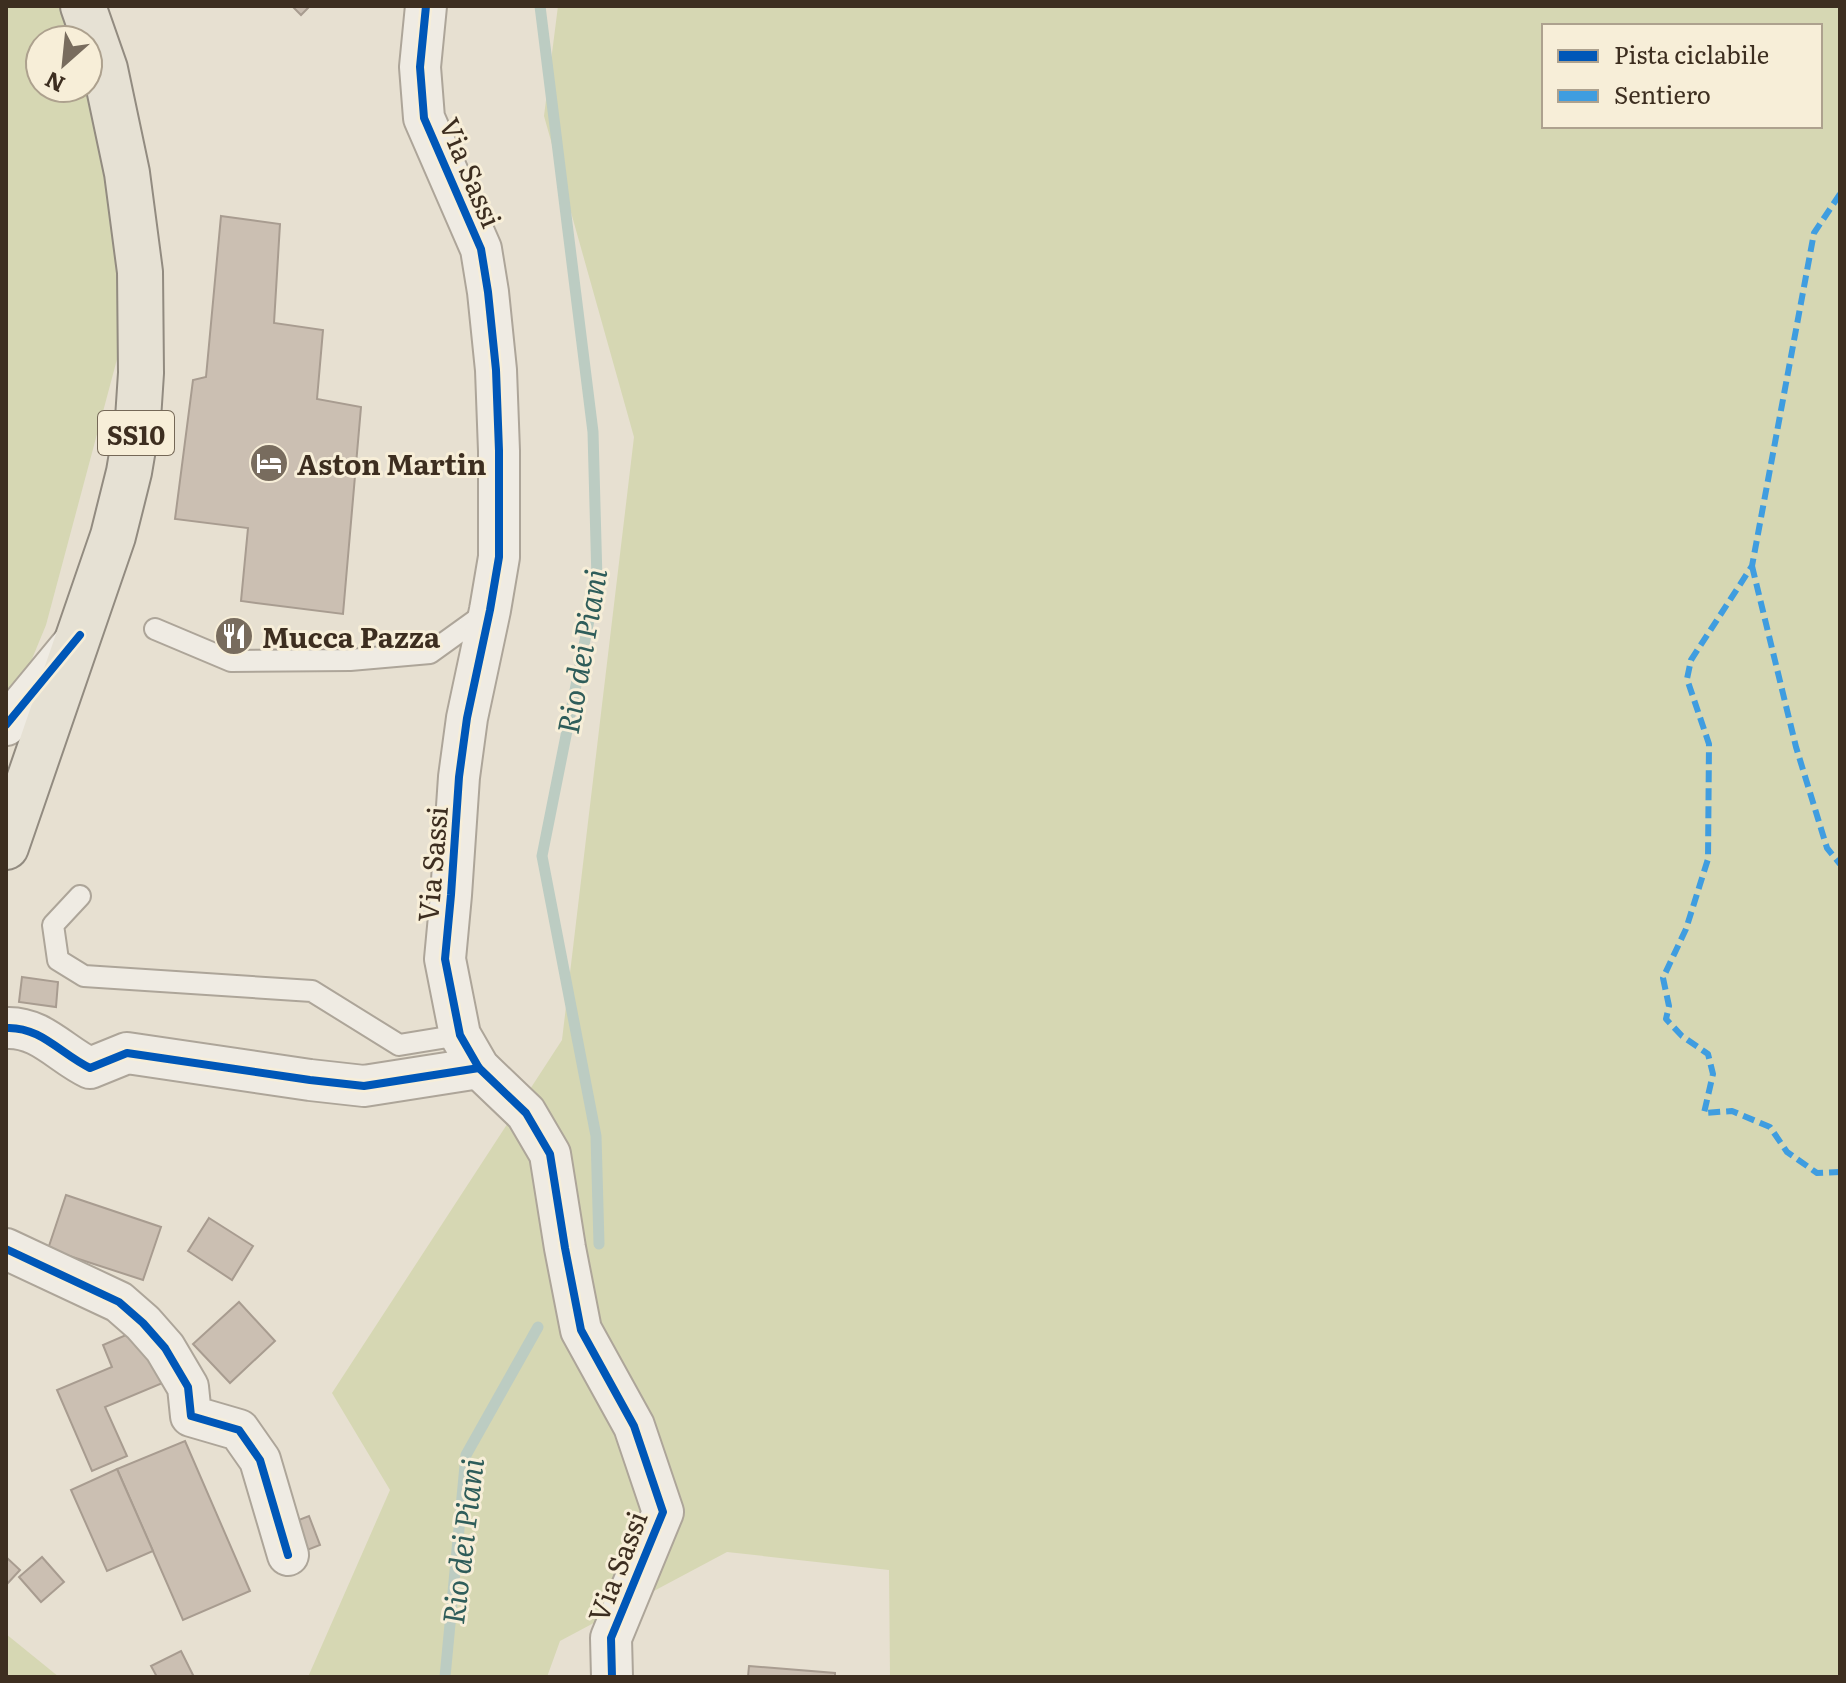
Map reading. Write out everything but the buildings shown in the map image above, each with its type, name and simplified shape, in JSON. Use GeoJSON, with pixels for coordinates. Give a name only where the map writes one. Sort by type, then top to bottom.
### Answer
{"type":"FeatureCollection","features":[{"type":"Feature","properties":{"kind":"main road","name":"SS10"},"geometry":{"type":"LineString","coordinates":[[6,847],[113,536],[138,419],[140,272],[127,173],[105,69],[83,6]]}},
{"type":"Feature","properties":{"kind":"street","name":"Via Sassi"},"geometry":{"type":"LineString","coordinates":[[426,6],[420,67],[424,118],[481,249],[496,370],[499,451],[499,557],[459,777],[445,959],[470,1052],[526,1113],[550,1154],[581,1330],[634,1426],[663,1512],[611,1638],[612,1677]]}},
{"type":"Feature","properties":{"kind":"street"},"geometry":{"type":"LineString","coordinates":[[6,725],[80,635]]}},
{"type":"Feature","properties":{"kind":"street"},"geometry":{"type":"LineString","coordinates":[[6,1028],[19,1027],[47,1040],[90,1068],[127,1053],[364,1086],[470,1052]]}},
{"type":"Feature","properties":{"kind":"street"},"geometry":{"type":"LineString","coordinates":[[6,1249],[119,1302],[143,1323],[165,1348],[188,1387],[191,1416],[239,1430],[260,1460],[288,1555]]}},
{"type":"Feature","properties":{"kind":"lane"},"geometry":{"type":"LineString","coordinates":[[155,629],[231,661],[350,660],[430,653],[490,610]]}},
{"type":"Feature","properties":{"kind":"lane"},"geometry":{"type":"LineString","coordinates":[[80,896],[53,925],[58,960],[84,976],[312,991],[399,1045],[470,1052]]}},
{"type":"Feature","properties":{"kind":"green space"},"geometry":{"type":"Polygon","coordinates":[[[6,6],[84,6],[86,24],[24,24],[24,104],[96,104],[124,333],[46,625],[6,722],[6,6]]]}},
{"type":"Feature","properties":{"kind":"green space"},"geometry":{"type":"Polygon","coordinates":[[[558,6],[1840,6],[1840,1677],[890,1677],[889,1570],[727,1552],[560,1641],[547,1677],[308,1677],[390,1490],[332,1393],[562,1040],[634,437],[544,116],[558,6]]]}},
{"type":"Feature","properties":{"kind":"green space"},"geometry":{"type":"Polygon","coordinates":[[[6,1634],[59,1677],[6,1677],[6,1634]]]}},
{"type":"Feature","properties":{"kind":"waterway","name":"Rio dei Piani"},"geometry":{"type":"LineString","coordinates":[[540,6],[593,432],[597,580],[542,856],[596,1136],[599,1244]]}},
{"type":"Feature","properties":{"kind":"waterway","name":"Rio dei Piani"},"geometry":{"type":"LineString","coordinates":[[445,1677],[466,1455],[538,1327]]}},
{"type":"Feature","properties":{"kind":"marked path"},"geometry":{"type":"LineString","coordinates":[[1840,194],[1814,233],[1752,566],[1691,660],[1687,679],[1709,744],[1708,859],[1686,929],[1663,978],[1669,1006],[1666,1019],[1682,1036],[1708,1054],[1713,1074],[1704,1113],[1732,1111],[1770,1127],[1787,1152],[1817,1173],[1840,1172]]}},
{"type":"Feature","properties":{"kind":"marked path"},"geometry":{"type":"LineString","coordinates":[[1752,566],[1796,747],[1827,848],[1840,864]]}},
{"type":"Feature","properties":{"kind":"cycle path"},"geometry":{"type":"LineString","coordinates":[[426,6],[420,67],[424,118],[481,249],[496,370],[499,451],[499,557],[467,718],[459,777],[445,959],[460,1035],[479,1068],[526,1113],[550,1154],[581,1330],[634,1426],[663,1512],[611,1638],[612,1677]]}},
{"type":"Feature","properties":{"kind":"cycle path"},"geometry":{"type":"LineString","coordinates":[[6,725],[80,635]]}},
{"type":"Feature","properties":{"kind":"cycle path"},"geometry":{"type":"LineString","coordinates":[[6,1028],[40,1036],[90,1068],[127,1053],[364,1086],[479,1068]]}},
{"type":"Feature","properties":{"kind":"cycle path"},"geometry":{"type":"LineString","coordinates":[[6,1249],[119,1302],[143,1323],[165,1348],[188,1387],[191,1416],[239,1430],[260,1460],[288,1555]]}},
{"type":"Feature","properties":{"kind":"place","name":"Aston Martin"},"geometry":{"type":"Point","coordinates":[269,463]}},
{"type":"Feature","properties":{"kind":"place","name":"Mucca Pazza"},"geometry":{"type":"Point","coordinates":[234,636]}}]}
